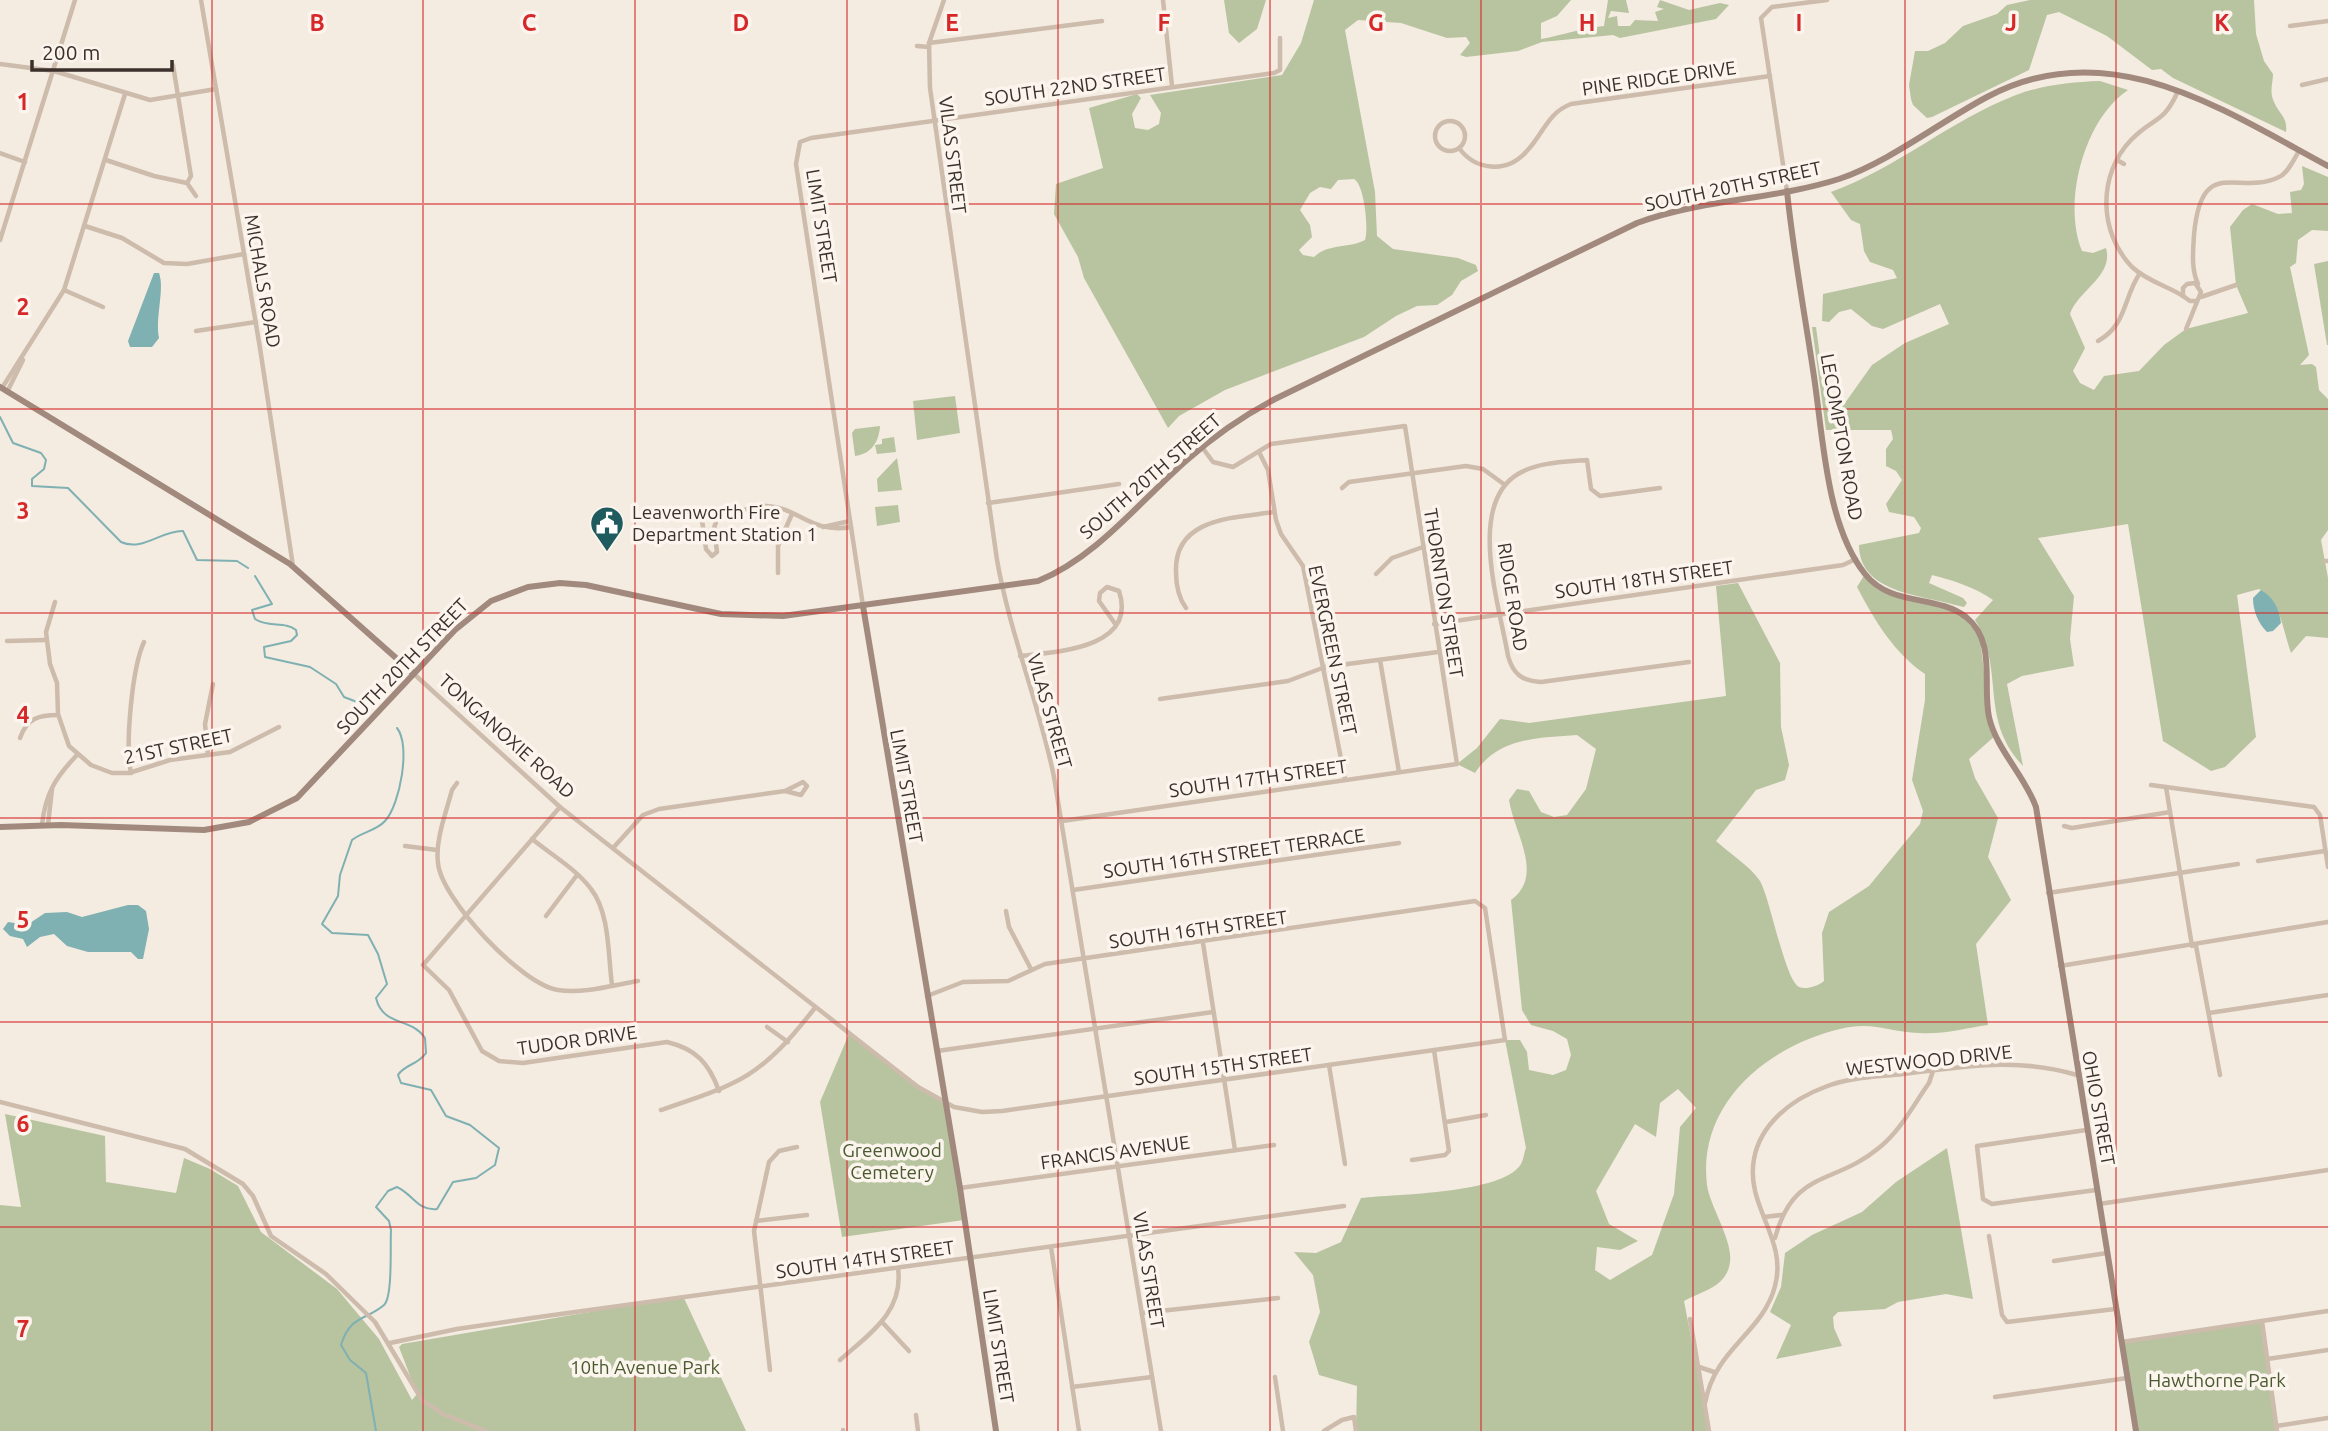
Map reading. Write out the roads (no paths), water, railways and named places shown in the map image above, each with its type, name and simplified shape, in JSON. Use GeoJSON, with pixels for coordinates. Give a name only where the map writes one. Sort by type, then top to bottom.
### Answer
{"type":"FeatureCollection","features":[{"type":"Feature","properties":{"kind":"street"},"geometry":{"type":"LineString","coordinates":[[0,240],[2,226],[25,162],[75,0]]}},
{"type":"Feature","properties":{"kind":"street","name":"MICHALS ROAD"},"geometry":{"type":"LineString","coordinates":[[201,0],[256,322],[293,568]]}},
{"type":"Feature","properties":{"kind":"street","name":"VILAS STREET"},"geometry":{"type":"LineString","coordinates":[[944,0],[929,45],[934,121],[988,503],[1001,587],[1048,745],[1161,1431]]}},
{"type":"Feature","properties":{"kind":"street"},"geometry":{"type":"LineString","coordinates":[[1163,0],[1172,86]]}},
{"type":"Feature","properties":{"kind":"street","name":"LECOMPTON ROAD"},"geometry":{"type":"LineString","coordinates":[[1827,0],[1772,7],[1761,18],[1834,503],[1856,559],[1865,574],[1884,591],[1959,613],[1974,625],[1984,646],[1987,662],[1989,718],[2030,791]]}},
{"type":"Feature","properties":{"kind":"street"},"geometry":{"type":"LineString","coordinates":[[916,46],[1102,21]]}},
{"type":"Feature","properties":{"kind":"street"},"geometry":{"type":"LineString","coordinates":[[2290,26],[2328,21]]}},
{"type":"Feature","properties":{"kind":"street","name":"SOUTH 22ND STREET"},"geometry":{"type":"LineString","coordinates":[[797,145],[811,138],[1234,78],[1280,69],[1280,37]]}},
{"type":"Feature","properties":{"kind":"street"},"geometry":{"type":"LineString","coordinates":[[0,64],[54,71],[150,100],[216,89]]}},
{"type":"Feature","properties":{"kind":"street"},"geometry":{"type":"LineString","coordinates":[[173,65],[191,176],[187,183]]}},
{"type":"Feature","properties":{"kind":"street","name":"SOUTH 20TH STREET"},"geometry":{"type":"LineString","coordinates":[[0,827],[45,825],[204,830],[223,829],[267,816],[307,789],[413,673],[475,611],[505,595],[545,584],[586,585],[695,610],[744,616],[783,616],[1038,580],[1074,562],[1202,447],[1243,416],[1637,223],[1690,207],[1787,191],[1840,178],[1993,94],[2039,78],[2066,73],[2106,72],[2149,80],[2179,90],[2328,166]]}},
{"type":"Feature","properties":{"kind":"street","name":"PINE RIDGE DRIVE"},"geometry":{"type":"LineString","coordinates":[[1459,148],[1468,160],[1478,165],[1497,166],[1525,153],[1554,113],[1572,104],[1770,76]]}},
{"type":"Feature","properties":{"kind":"street"},"geometry":{"type":"LineString","coordinates":[[2302,85],[2328,79]]}},
{"type":"Feature","properties":{"kind":"street"},"geometry":{"type":"LineString","coordinates":[[2179,90],[2170,110],[2133,137],[2117,160],[2107,186],[2107,219],[2123,256],[2140,273],[2184,298],[2198,299],[2236,285]]}},
{"type":"Feature","properties":{"kind":"street"},"geometry":{"type":"LineString","coordinates":[[3,389],[64,290],[125,94]]}},
{"type":"Feature","properties":{"kind":"street","name":"PINE RIDGE DRIVE"},"geometry":{"type":"LineString","coordinates":[[1450,121],[1461,126],[1465,138],[1459,148],[1448,151],[1437,144],[1435,135],[1441,123],[1450,121]]}},
{"type":"Feature","properties":{"kind":"street","name":"LIMIT STREET"},"geometry":{"type":"LineString","coordinates":[[797,145],[796,164],[850,524],[960,1188],[996,1431]]}},
{"type":"Feature","properties":{"kind":"street"},"geometry":{"type":"LineString","coordinates":[[2190,317],[2184,298],[2193,267],[2196,213],[2204,196],[2219,181],[2280,177],[2299,151]]}},
{"type":"Feature","properties":{"kind":"street"},"geometry":{"type":"LineString","coordinates":[[0,153],[25,162]]}},
{"type":"Feature","properties":{"kind":"street"},"geometry":{"type":"LineString","coordinates":[[106,160],[154,176],[187,183],[196,196]]}},
{"type":"Feature","properties":{"kind":"street"},"geometry":{"type":"LineString","coordinates":[[2117,160],[2124,164]]}},
{"type":"Feature","properties":{"kind":"street"},"geometry":{"type":"LineString","coordinates":[[85,226],[122,238],[164,263],[187,264],[244,254]]}},
{"type":"Feature","properties":{"kind":"street"},"geometry":{"type":"LineString","coordinates":[[2186,329],[2198,299],[2199,285],[2193,267]]}},
{"type":"Feature","properties":{"kind":"street"},"geometry":{"type":"LineString","coordinates":[[2098,341],[2115,330],[2122,320],[2132,286],[2140,273]]}},
{"type":"Feature","properties":{"kind":"street"},"geometry":{"type":"LineString","coordinates":[[2170,288],[2199,285],[2219,290]]}},
{"type":"Feature","properties":{"kind":"street"},"geometry":{"type":"LineString","coordinates":[[64,290],[103,307]]}},
{"type":"Feature","properties":{"kind":"street"},"geometry":{"type":"LineString","coordinates":[[196,331],[256,322]]}},
{"type":"Feature","properties":{"kind":"street","name":"TONGANOXIE ROAD"},"geometry":{"type":"LineString","coordinates":[[3,389],[293,568],[560,807],[814,1009],[945,1104]]}},
{"type":"Feature","properties":{"kind":"street","name":"THORNTON STREET"},"geometry":{"type":"LineString","coordinates":[[1259,452],[1271,444],[1405,426],[1457,764]]}},
{"type":"Feature","properties":{"kind":"street"},"geometry":{"type":"LineString","coordinates":[[1202,447],[1213,462],[1233,467],[1259,452]]}},
{"type":"Feature","properties":{"kind":"street","name":"EVERGREEN STREET"},"geometry":{"type":"LineString","coordinates":[[1259,452],[1268,470],[1281,534],[1303,566],[1345,779]]}},
{"type":"Feature","properties":{"kind":"street"},"geometry":{"type":"LineString","coordinates":[[1342,488],[1349,482],[1465,466],[1482,469],[1505,485],[1529,469],[1587,460],[1591,489],[1600,496],[1660,488]]}},
{"type":"Feature","properties":{"kind":"street"},"geometry":{"type":"LineString","coordinates":[[988,503],[1119,484]]}},
{"type":"Feature","properties":{"kind":"street","name":"RIDGE ROAD"},"geometry":{"type":"LineString","coordinates":[[1505,485],[1493,504],[1489,523],[1511,667],[1529,682],[1689,662]]}},
{"type":"Feature","properties":{"kind":"street"},"geometry":{"type":"LineString","coordinates":[[718,516],[715,528],[717,552],[712,556],[706,549],[702,520],[708,515],[718,516],[758,506],[777,508],[823,527],[850,524]]}},
{"type":"Feature","properties":{"kind":"street"},"geometry":{"type":"LineString","coordinates":[[1186,608],[1179,599],[1176,559],[1191,533],[1214,521],[1275,512]]}},
{"type":"Feature","properties":{"kind":"street"},"geometry":{"type":"LineString","coordinates":[[778,573],[778,546],[792,514]]}},
{"type":"Feature","properties":{"kind":"street"},"geometry":{"type":"LineString","coordinates":[[1376,574],[1392,558],[1423,547]]}},
{"type":"Feature","properties":{"kind":"street","name":"SOUTH 18TH STREET"},"geometry":{"type":"LineString","coordinates":[[1434,624],[1843,565],[1856,559]]}},
{"type":"Feature","properties":{"kind":"street"},"geometry":{"type":"LineString","coordinates":[[1020,656],[1084,648],[1116,625],[1122,608],[1119,591],[1107,587],[1099,597],[1108,618],[1116,625]]}},
{"type":"Feature","properties":{"kind":"street"},"geometry":{"type":"LineString","coordinates":[[45,825],[52,788],[61,772],[77,755],[69,746],[58,715],[57,683],[46,640],[55,602]]}},
{"type":"Feature","properties":{"kind":"street"},"geometry":{"type":"LineString","coordinates":[[7,641],[46,640]]}},
{"type":"Feature","properties":{"kind":"street"},"geometry":{"type":"LineString","coordinates":[[131,773],[127,747],[134,672],[144,642]]}},
{"type":"Feature","properties":{"kind":"street"},"geometry":{"type":"LineString","coordinates":[[1160,699],[1288,681],[1325,667],[1438,652]]}},
{"type":"Feature","properties":{"kind":"street"},"geometry":{"type":"LineString","coordinates":[[1380,660],[1399,772]]}},
{"type":"Feature","properties":{"kind":"street"},"geometry":{"type":"LineString","coordinates":[[208,755],[205,724],[213,684]]}},
{"type":"Feature","properties":{"kind":"street"},"geometry":{"type":"LineString","coordinates":[[20,738],[23,728],[33,719],[58,715]]}},
{"type":"Feature","properties":{"kind":"street","name":"21ST STREET"},"geometry":{"type":"LineString","coordinates":[[77,755],[104,771],[131,773],[170,760],[230,752],[279,727]]}},
{"type":"Feature","properties":{"kind":"street","name":"SOUTH 17TH STREET"},"geometry":{"type":"LineString","coordinates":[[1062,821],[1457,764]]}},
{"type":"Feature","properties":{"kind":"street"},"geometry":{"type":"LineString","coordinates":[[457,783],[452,790],[437,850],[441,880],[447,892],[517,970],[542,986],[572,991],[638,981]]}},
{"type":"Feature","properties":{"kind":"street"},"geometry":{"type":"LineString","coordinates":[[2151,785],[2314,807],[2317,810],[2328,867]]}},
{"type":"Feature","properties":{"kind":"street"},"geometry":{"type":"LineString","coordinates":[[2166,787],[2220,1075]]}},
{"type":"Feature","properties":{"kind":"street"},"geometry":{"type":"LineString","coordinates":[[613,848],[643,815],[659,809],[785,791]]}},
{"type":"Feature","properties":{"kind":"street","name":"OHIO STREET"},"geometry":{"type":"LineString","coordinates":[[2030,791],[2036,807],[2059,966],[2136,1431]]}},
{"type":"Feature","properties":{"kind":"street"},"geometry":{"type":"LineString","coordinates":[[467,915],[560,807]]}},
{"type":"Feature","properties":{"kind":"street"},"geometry":{"type":"LineString","coordinates":[[2064,826],[2072,828],[2170,811]]}},
{"type":"Feature","properties":{"kind":"street"},"geometry":{"type":"LineString","coordinates":[[532,839],[591,889],[601,908],[612,985]]}},
{"type":"Feature","properties":{"kind":"street","name":"SOUTH 16TH STREET TERRACE"},"geometry":{"type":"LineString","coordinates":[[1073,890],[1399,843]]}},
{"type":"Feature","properties":{"kind":"street"},"geometry":{"type":"LineString","coordinates":[[405,846],[437,850]]}},
{"type":"Feature","properties":{"kind":"street"},"geometry":{"type":"LineString","coordinates":[[2258,861],[2325,851]]}},
{"type":"Feature","properties":{"kind":"street"},"geometry":{"type":"LineString","coordinates":[[2048,893],[2238,864]]}},
{"type":"Feature","properties":{"kind":"street"},"geometry":{"type":"LineString","coordinates":[[546,916],[577,875]]}},
{"type":"Feature","properties":{"kind":"street","name":"SOUTH 16TH STREET"},"geometry":{"type":"LineString","coordinates":[[928,996],[962,982],[1008,981],[1031,969],[1084,959],[1479,902],[1485,908],[1506,1040]]}},
{"type":"Feature","properties":{"kind":"street"},"geometry":{"type":"LineString","coordinates":[[1006,911],[1009,927],[1031,969]]}},
{"type":"Feature","properties":{"kind":"street","name":"TUDOR DRIVE"},"geometry":{"type":"LineString","coordinates":[[467,915],[423,965],[449,990],[482,1051],[499,1061],[523,1063],[667,1042],[682,1046],[702,1059],[719,1090]]}},
{"type":"Feature","properties":{"kind":"street"},"geometry":{"type":"LineString","coordinates":[[2059,966],[2328,922]]}},
{"type":"Feature","properties":{"kind":"street"},"geometry":{"type":"LineString","coordinates":[[1202,943],[1236,1150]]}},
{"type":"Feature","properties":{"kind":"street"},"geometry":{"type":"LineString","coordinates":[[2208,1013],[2328,995]]}},
{"type":"Feature","properties":{"kind":"street"},"geometry":{"type":"LineString","coordinates":[[661,1110],[719,1090],[752,1074],[788,1042],[814,1009]]}},
{"type":"Feature","properties":{"kind":"street"},"geometry":{"type":"LineString","coordinates":[[936,1051],[1213,1012]]}},
{"type":"Feature","properties":{"kind":"street"},"geometry":{"type":"LineString","coordinates":[[766,1027],[788,1042]]}},
{"type":"Feature","properties":{"kind":"street","name":"SOUTH 15TH STREET"},"geometry":{"type":"LineString","coordinates":[[945,1104],[982,1112],[1506,1040]]}},
{"type":"Feature","properties":{"kind":"street"},"geometry":{"type":"LineString","coordinates":[[1412,1160],[1449,1152],[1434,1050]]}},
{"type":"Feature","properties":{"kind":"street","name":"WESTWOOD DRIVE"},"geometry":{"type":"LineString","coordinates":[[1706,1403],[1714,1372],[1765,1310],[1773,1293],[1779,1256],[1754,1192],[1752,1175],[1760,1137],[1771,1122],[1800,1100],[1824,1087],[1850,1080],[2028,1064],[2077,1075]]}},
{"type":"Feature","properties":{"kind":"street"},"geometry":{"type":"LineString","coordinates":[[1329,1065],[1345,1164]]}},
{"type":"Feature","properties":{"kind":"street"},"geometry":{"type":"LineString","coordinates":[[1774,1238],[1781,1214],[1805,1185],[1850,1168],[1882,1147],[1929,1083],[1933,1071]]}},
{"type":"Feature","properties":{"kind":"street"},"geometry":{"type":"LineString","coordinates":[[0,1102],[166,1144],[203,1157],[248,1189],[266,1229],[278,1243],[326,1274],[375,1322],[427,1405],[486,1431]]}},
{"type":"Feature","properties":{"kind":"street"},"geometry":{"type":"LineString","coordinates":[[1446,1122],[1486,1115]]}},
{"type":"Feature","properties":{"kind":"street"},"geometry":{"type":"LineString","coordinates":[[2086,1130],[1977,1146],[1983,1199],[1992,1204],[2096,1190]]}},
{"type":"Feature","properties":{"kind":"street","name":"FRANCIS AVENUE"},"geometry":{"type":"LineString","coordinates":[[960,1188],[1274,1145]]}},
{"type":"Feature","properties":{"kind":"street"},"geometry":{"type":"LineString","coordinates":[[771,1370],[753,1241],[771,1157],[779,1151],[797,1147]]}},
{"type":"Feature","properties":{"kind":"street"},"geometry":{"type":"LineString","coordinates":[[2099,1205],[2328,1170]]}},
{"type":"Feature","properties":{"kind":"street","name":"SOUTH 14TH STREET"},"geometry":{"type":"LineString","coordinates":[[390,1343],[457,1329],[1344,1206]]}},
{"type":"Feature","properties":{"kind":"street"},"geometry":{"type":"LineString","coordinates":[[1764,1217],[1781,1214]]}},
{"type":"Feature","properties":{"kind":"street"},"geometry":{"type":"LineString","coordinates":[[757,1221],[807,1215]]}},
{"type":"Feature","properties":{"kind":"street"},"geometry":{"type":"LineString","coordinates":[[1989,1236],[2002,1315],[2009,1323],[2115,1309]]}},
{"type":"Feature","properties":{"kind":"street"},"geometry":{"type":"LineString","coordinates":[[1051,1247],[1079,1431]]}},
{"type":"Feature","properties":{"kind":"street"},"geometry":{"type":"LineString","coordinates":[[2054,1261],[2106,1253]]}},
{"type":"Feature","properties":{"kind":"street"},"geometry":{"type":"LineString","coordinates":[[839,1360],[882,1322],[898,1292],[898,1268]]}},
{"type":"Feature","properties":{"kind":"street"},"geometry":{"type":"LineString","coordinates":[[1142,1312],[1278,1298]]}},
{"type":"Feature","properties":{"kind":"street"},"geometry":{"type":"LineString","coordinates":[[2121,1342],[2328,1311]]}},
{"type":"Feature","properties":{"kind":"street"},"geometry":{"type":"LineString","coordinates":[[1690,1319],[1709,1431]]}},
{"type":"Feature","properties":{"kind":"street"},"geometry":{"type":"LineString","coordinates":[[2262,1321],[2277,1428],[2328,1418]]}},
{"type":"Feature","properties":{"kind":"street"},"geometry":{"type":"LineString","coordinates":[[882,1322],[909,1351]]}},
{"type":"Feature","properties":{"kind":"street"},"geometry":{"type":"LineString","coordinates":[[2267,1360],[2328,1350]]}},
{"type":"Feature","properties":{"kind":"street"},"geometry":{"type":"LineString","coordinates":[[1699,1367],[1714,1372]]}},
{"type":"Feature","properties":{"kind":"street"},"geometry":{"type":"LineString","coordinates":[[1072,1387],[1152,1377]]}},
{"type":"Feature","properties":{"kind":"street"},"geometry":{"type":"LineString","coordinates":[[1275,1377],[1283,1431]]}},
{"type":"Feature","properties":{"kind":"street"},"geometry":{"type":"LineString","coordinates":[[1995,1398],[2127,1378]]}},
{"type":"Feature","properties":{"kind":"street"},"geometry":{"type":"LineString","coordinates":[[916,1415],[918,1431]]}},
{"type":"Feature","properties":{"kind":"street"},"geometry":{"type":"LineString","coordinates":[[1324,1431],[1342,1420],[1354,1417],[1356,1431]]}},
{"type":"Feature","properties":{"kind":"water"},"geometry":{"type":"Polygon","coordinates":[[[154,273],[159,273],[161,280],[159,338],[152,347],[130,347],[128,341],[154,273]]]}},
{"type":"Feature","properties":{"kind":"water"},"geometry":{"type":"Polygon","coordinates":[[[2261,590],[2272,600],[2279,612],[2281,623],[2273,631],[2267,632],[2255,612],[2253,598],[2261,590]]]}},
{"type":"Feature","properties":{"kind":"water"},"geometry":{"type":"Polygon","coordinates":[[[138,905],[146,911],[149,929],[143,959],[138,959],[131,952],[88,952],[67,946],[54,934],[40,937],[27,947],[23,939],[10,936],[3,929],[8,922],[27,925],[45,913],[67,912],[82,917],[138,905]]]}},
{"type":"Feature","properties":{"kind":"waterway"},"geometry":{"type":"LineString","coordinates":[[0,417],[13,443],[41,453],[46,460],[44,469],[32,479],[32,486],[68,488],[121,542],[144,543],[183,531],[197,560],[237,561],[248,568]]}},
{"type":"Feature","properties":{"kind":"waterway"},"geometry":{"type":"LineString","coordinates":[[255,576],[272,604],[252,610],[255,619],[292,627],[297,635],[291,641],[264,647],[265,657],[310,667],[336,684],[344,697],[357,702]]}},
{"type":"Feature","properties":{"kind":"waterway"},"geometry":{"type":"LineString","coordinates":[[376,1431],[366,1373],[350,1360],[341,1345],[354,1323],[378,1310],[387,1300],[391,1230],[389,1221],[376,1207],[388,1191],[397,1187],[425,1208],[437,1209],[453,1182],[476,1178],[495,1165],[499,1148],[470,1125],[446,1116],[431,1090],[401,1083],[398,1075],[401,1071],[426,1053],[425,1038],[419,1031],[385,1014],[380,1007],[376,998],[387,984],[378,954],[368,935],[332,933],[322,924],[338,896],[340,875],[352,840],[385,821],[395,802],[403,761],[403,747],[397,728]]}},
{"type":"Feature","properties":{"kind":"place","name":"Leavenworth Fire Department Station 1"},"geometry":{"type":"Point","coordinates":[607,553]}},
{"type":"Feature","properties":{"kind":"park label","name":"Greenwood Cemetery"},"geometry":{"type":"Point","coordinates":[892,1161]}},
{"type":"Feature","properties":{"kind":"park label","name":"10th Avenue Park"},"geometry":{"type":"Point","coordinates":[645,1367]}},
{"type":"Feature","properties":{"kind":"park label","name":"Hawthorne Park"},"geometry":{"type":"Point","coordinates":[2217,1380]}}]}
